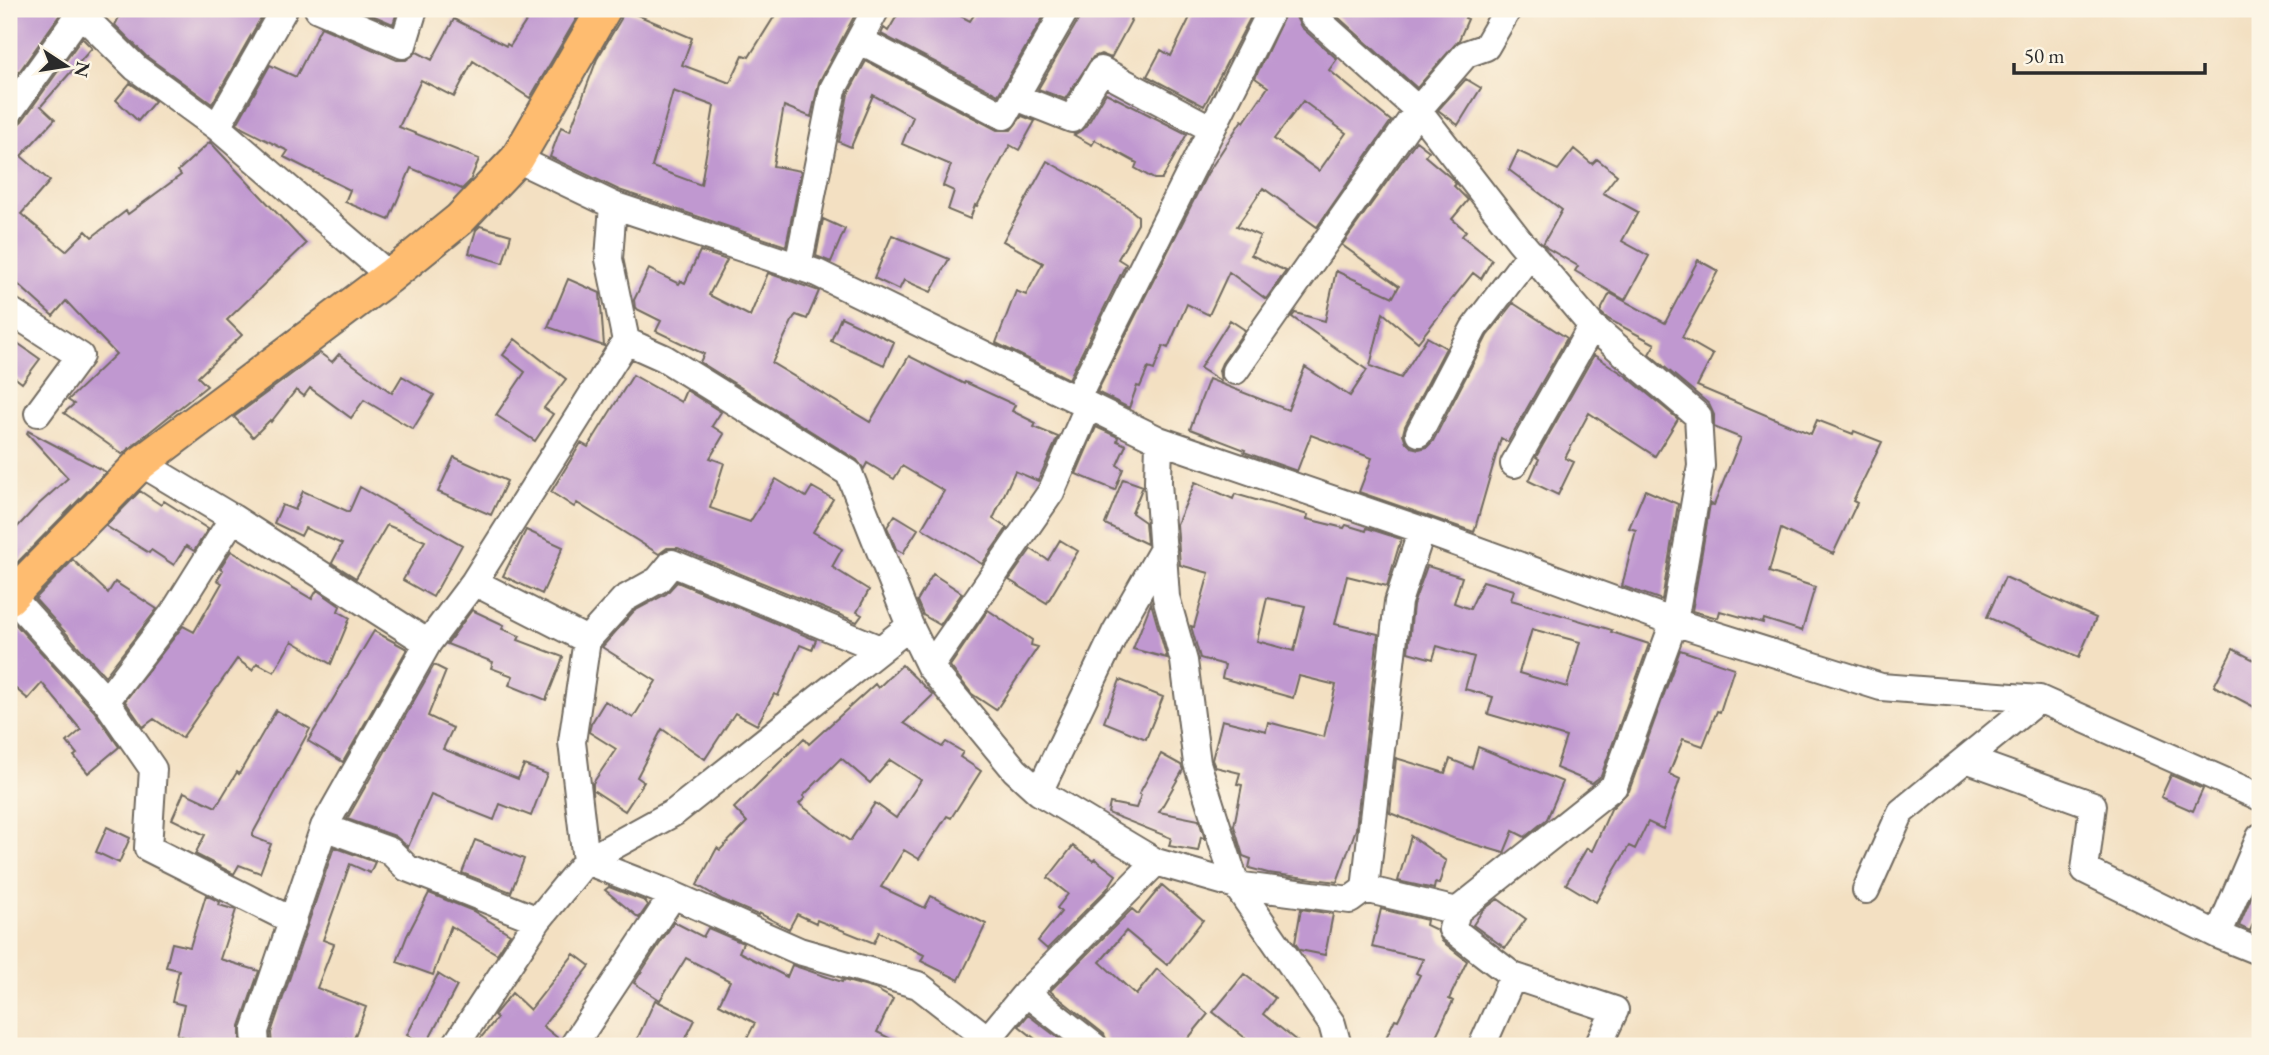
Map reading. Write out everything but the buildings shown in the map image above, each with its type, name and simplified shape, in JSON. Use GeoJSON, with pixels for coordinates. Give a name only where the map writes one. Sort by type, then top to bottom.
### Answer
{"type":"FeatureCollection","features":[{"type":"Feature","properties":{"kind":"main road"},"geometry":{"type":"LineString","coordinates":[[10,597],[141,463],[390,276],[460,219],[517,159],[604,9]]}},
{"type":"Feature","properties":{"kind":"street"},"geometry":{"type":"LineString","coordinates":[[217,127],[284,9]]}},
{"type":"Feature","properties":{"kind":"street"},"geometry":{"type":"LineString","coordinates":[[318,9],[403,44],[414,9]]}},
{"type":"Feature","properties":{"kind":"street"},"geometry":{"type":"LineString","coordinates":[[798,266],[834,89],[876,9]]}},
{"type":"Feature","properties":{"kind":"street"},"geometry":{"type":"LineString","coordinates":[[860,41],[1004,116],[1066,9]]}},
{"type":"Feature","properties":{"kind":"street"},"geometry":{"type":"LineString","coordinates":[[930,667],[1051,492],[1082,403],[1272,9]]}},
{"type":"Feature","properties":{"kind":"street"},"geometry":{"type":"LineString","coordinates":[[1310,9],[1312,15],[1418,110],[1519,240],[1592,326],[1698,415],[1701,466],[1674,622],[1614,786],[1457,911],[1452,929],[1513,976],[1615,1010],[1598,1046]]}},
{"type":"Feature","properties":{"kind":"street"},"geometry":{"type":"LineString","coordinates":[[1235,371],[1418,110],[1466,54],[1486,47],[1508,9]]}},
{"type":"Feature","properties":{"kind":"street"},"geometry":{"type":"LineString","coordinates":[[10,107],[78,11],[136,68],[217,127],[390,276]]}},
{"type":"Feature","properties":{"kind":"street"},"geometry":{"type":"LineString","coordinates":[[1016,97],[1072,119],[1101,71],[1212,130]]}},
{"type":"Feature","properties":{"kind":"street"},"geometry":{"type":"LineString","coordinates":[[517,159],[613,205],[817,273],[1159,440],[1422,530],[1674,622],[1881,687],[2039,699],[2260,797]]}},
{"type":"Feature","properties":{"kind":"street"},"geometry":{"type":"LineString","coordinates":[[259,1043],[293,921],[324,827],[428,643],[474,582],[626,341],[609,258],[613,205]]}},
{"type":"Feature","properties":{"kind":"street"},"geometry":{"type":"LineString","coordinates":[[1419,433],[1474,328],[1531,253]]}},
{"type":"Feature","properties":{"kind":"street"},"geometry":{"type":"LineString","coordinates":[[9,310],[80,356],[38,413]]}},
{"type":"Feature","properties":{"kind":"street"},"geometry":{"type":"LineString","coordinates":[[1514,464],[1592,326]]}},
{"type":"Feature","properties":{"kind":"street"},"geometry":{"type":"LineString","coordinates":[[626,341],[664,358],[849,473],[910,626],[930,667],[1015,770],[1039,792],[1156,862],[1236,885],[1350,900],[1365,888],[1398,603],[1422,530]]}},
{"type":"Feature","properties":{"kind":"street"},"geometry":{"type":"LineString","coordinates":[[1159,440],[1158,482],[1166,597],[1184,661],[1197,763],[1236,885],[1332,1024],[1338,1046]]}},
{"type":"Feature","properties":{"kind":"street"},"geometry":{"type":"LineString","coordinates":[[141,463],[233,517],[428,643]]}},
{"type":"Feature","properties":{"kind":"street"},"geometry":{"type":"LineString","coordinates":[[106,701],[174,612],[233,517]]}},
{"type":"Feature","properties":{"kind":"street"},"geometry":{"type":"LineString","coordinates":[[1039,792],[1115,632],[1163,549]]}},
{"type":"Feature","properties":{"kind":"street"},"geometry":{"type":"LineString","coordinates":[[586,861],[572,742],[587,640],[624,599],[658,580],[672,563],[880,649]]}},
{"type":"Feature","properties":{"kind":"street"},"geometry":{"type":"LineString","coordinates":[[474,582],[587,640]]}},
{"type":"Feature","properties":{"kind":"street"},"geometry":{"type":"LineString","coordinates":[[10,597],[106,701],[153,769],[148,848],[293,921]]}},
{"type":"Feature","properties":{"kind":"street"},"geometry":{"type":"LineString","coordinates":[[455,1046],[538,920],[586,861],[675,812],[910,626]]}},
{"type":"Feature","properties":{"kind":"street"},"geometry":{"type":"LineString","coordinates":[[1866,890],[1901,812],[2039,699]]}},
{"type":"Feature","properties":{"kind":"street"},"geometry":{"type":"LineString","coordinates":[[1966,759],[2093,805],[2085,870],[2218,935],[2260,952]]}},
{"type":"Feature","properties":{"kind":"street"},"geometry":{"type":"LineString","coordinates":[[324,827],[390,851],[407,868],[538,920]]}},
{"type":"Feature","properties":{"kind":"street"},"geometry":{"type":"LineString","coordinates":[[2218,935],[2260,837]]}},
{"type":"Feature","properties":{"kind":"street"},"geometry":{"type":"LineString","coordinates":[[586,861],[673,895],[799,951],[918,985],[985,1043],[1026,993],[1156,862]]}},
{"type":"Feature","properties":{"kind":"street"},"geometry":{"type":"LineString","coordinates":[[1365,888],[1457,911]]}},
{"type":"Feature","properties":{"kind":"street"},"geometry":{"type":"LineString","coordinates":[[573,1046],[673,895]]}},
{"type":"Feature","properties":{"kind":"street"},"geometry":{"type":"LineString","coordinates":[[1482,1046],[1513,976]]}},
{"type":"Feature","properties":{"kind":"street"},"geometry":{"type":"LineString","coordinates":[[1026,993],[1094,1046]]}}]}
